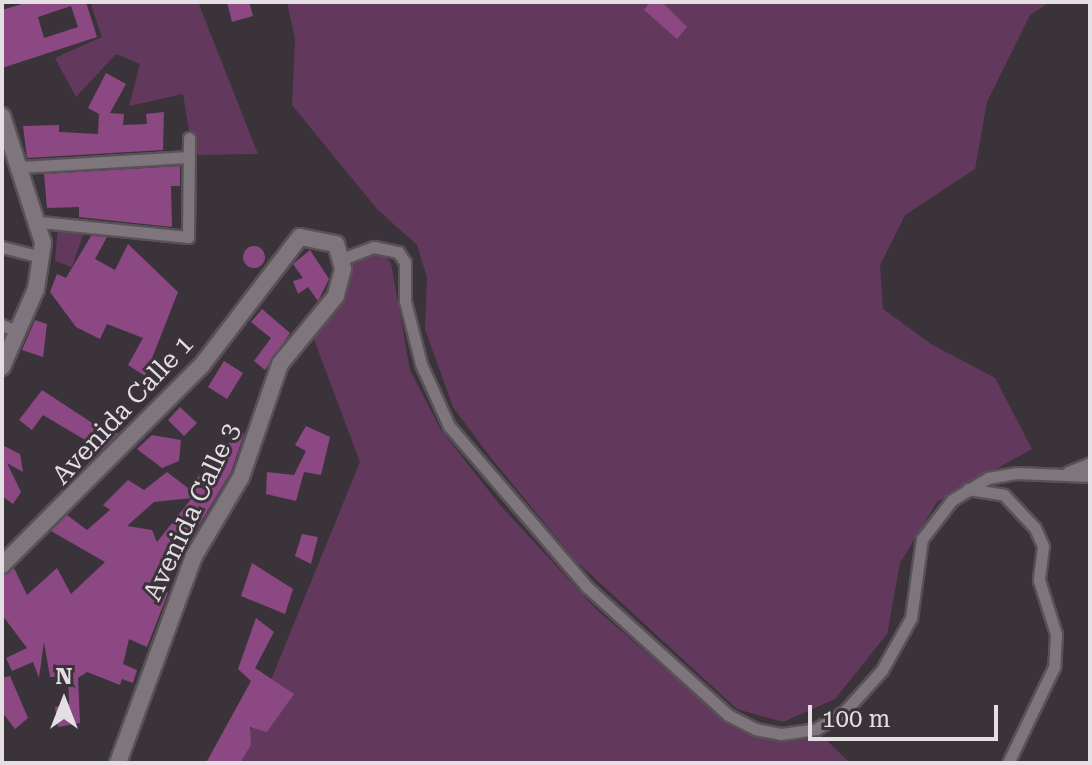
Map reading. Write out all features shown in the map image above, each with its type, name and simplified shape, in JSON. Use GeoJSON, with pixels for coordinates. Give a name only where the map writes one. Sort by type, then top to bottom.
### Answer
{"type":"FeatureCollection","features":[{"type":"Feature","properties":{"kind":"street"},"geometry":{"type":"LineString","coordinates":[[2,116],[40,222],[41,257],[19,332],[2,367]]}},
{"type":"Feature","properties":{"kind":"street"},"geometry":{"type":"LineString","coordinates":[[40,222],[188,237],[189,138]]}},
{"type":"Feature","properties":{"kind":"street"},"geometry":{"type":"LineString","coordinates":[[21,167],[188,157]]}},
{"type":"Feature","properties":{"kind":"street","name":"Avenida Calle 1"},"geometry":{"type":"LineString","coordinates":[[2,565],[202,365],[300,237],[336,244],[342,259]]}},
{"type":"Feature","properties":{"kind":"street"},"geometry":{"type":"LineString","coordinates":[[2,247],[41,257]]}},
{"type":"Feature","properties":{"kind":"street"},"geometry":{"type":"LineString","coordinates":[[342,259],[374,247],[398,252],[405,262],[405,301],[421,364],[449,426],[587,587],[665,661],[755,729],[781,734],[816,729],[845,711],[882,670],[911,618],[922,539],[934,518],[968,489],[1016,473],[1090,476]]}},
{"type":"Feature","properties":{"kind":"street","name":"Avenida Calle 3"},"geometry":{"type":"LineString","coordinates":[[118,763],[194,556],[241,477],[280,364],[336,296],[342,259]]}},
{"type":"Feature","properties":{"kind":"street"},"geometry":{"type":"LineString","coordinates":[[2,325],[19,332]]}},
{"type":"Feature","properties":{"kind":"street"},"geometry":{"type":"LineString","coordinates":[[1064,473],[1090,463]]}},
{"type":"Feature","properties":{"kind":"street"},"geometry":{"type":"LineString","coordinates":[[968,489],[1004,495],[1035,528],[1043,546],[1039,580],[1056,634],[1054,667],[1008,763]]}},
{"type":"Feature","properties":{"kind":"shaded area"},"geometry":{"type":"Polygon","coordinates":[[[90,2],[198,2],[258,154],[193,155],[183,94],[129,106],[140,64],[116,54],[76,97],[55,58],[102,37],[90,2]]]}},
{"type":"Feature","properties":{"kind":"shaded area"},"geometry":{"type":"Polygon","coordinates":[[[287,2],[1050,2],[1030,15],[987,102],[975,169],[905,215],[880,265],[883,309],[931,344],[995,378],[1032,449],[937,502],[900,563],[887,634],[835,699],[783,722],[737,709],[575,560],[491,458],[453,407],[425,329],[427,277],[417,245],[377,209],[292,105],[295,39],[287,2]]]}},
{"type":"Feature","properties":{"kind":"shaded area"},"geometry":{"type":"Polygon","coordinates":[[[58,225],[85,229],[72,267],[55,261],[58,225]]]}},
{"type":"Feature","properties":{"kind":"shaded area"},"geometry":{"type":"Polygon","coordinates":[[[382,253],[391,263],[410,370],[441,430],[500,505],[596,609],[732,727],[777,742],[821,735],[850,763],[237,763],[360,462],[312,334],[348,291],[353,262],[382,253]]]}},
{"type":"Feature","properties":{"kind":"building"},"geometry":{"type":"Polygon","coordinates":[[[28,2],[86,2],[97,37],[2,68],[2,10],[28,2]],[[71,6],[38,17],[44,38],[78,27],[71,6]]]}},
{"type":"Feature","properties":{"kind":"building"},"geometry":{"type":"Polygon","coordinates":[[[227,2],[249,2],[253,16],[232,22],[227,2]]]}},
{"type":"Feature","properties":{"kind":"building"},"geometry":{"type":"Polygon","coordinates":[[[650,2],[662,2],[687,27],[677,39],[644,10],[650,2]]]}},
{"type":"Feature","properties":{"kind":"building"},"geometry":{"type":"Polygon","coordinates":[[[106,73],[126,84],[110,113],[124,114],[123,125],[147,124],[146,114],[164,112],[163,150],[27,158],[23,126],[59,125],[59,132],[98,134],[99,114],[88,108],[106,73]]]}},
{"type":"Feature","properties":{"kind":"building"},"geometry":{"type":"Polygon","coordinates":[[[180,166],[180,186],[171,186],[172,227],[79,217],[79,207],[47,208],[44,174],[180,166]]]}},
{"type":"Feature","properties":{"kind":"building"},"geometry":{"type":"Polygon","coordinates":[[[91,236],[107,237],[95,259],[115,270],[128,244],[178,292],[145,376],[128,365],[143,338],[107,324],[100,339],[76,327],[50,292],[57,274],[66,278],[91,236]]]}},
{"type":"Feature","properties":{"kind":"building"},"geometry":{"type":"Polygon","coordinates":[[[254,246],[262,249],[265,257],[262,265],[254,268],[246,265],[243,257],[246,249],[254,246]]]}},
{"type":"Feature","properties":{"kind":"building"},"geometry":{"type":"Polygon","coordinates":[[[310,250],[329,279],[318,301],[308,287],[298,294],[293,281],[303,278],[293,264],[310,250]]]}},
{"type":"Feature","properties":{"kind":"building"},"geometry":{"type":"Polygon","coordinates":[[[262,309],[290,333],[265,370],[254,361],[271,338],[251,322],[262,309]]]}},
{"type":"Feature","properties":{"kind":"building"},"geometry":{"type":"Polygon","coordinates":[[[35,320],[47,324],[43,357],[22,350],[35,320]]]}},
{"type":"Feature","properties":{"kind":"building"},"geometry":{"type":"Polygon","coordinates":[[[224,361],[243,373],[227,399],[208,387],[224,361]]]}},
{"type":"Feature","properties":{"kind":"building"},"geometry":{"type":"Polygon","coordinates":[[[42,390],[100,428],[104,423],[118,433],[102,450],[43,415],[32,430],[19,420],[42,390]]]}},
{"type":"Feature","properties":{"kind":"building"},"geometry":{"type":"Polygon","coordinates":[[[180,407],[197,423],[184,436],[168,420],[180,407]]]}},
{"type":"Feature","properties":{"kind":"building"},"geometry":{"type":"Polygon","coordinates":[[[306,426],[330,437],[321,475],[304,472],[296,501],[266,494],[267,472],[294,475],[306,451],[295,445],[306,426]]]}},
{"type":"Feature","properties":{"kind":"building"},"geometry":{"type":"Polygon","coordinates":[[[240,431],[244,434],[231,472],[161,588],[168,593],[147,647],[129,639],[123,664],[137,670],[133,683],[122,679],[120,685],[87,672],[78,678],[80,723],[58,727],[55,707],[69,704],[68,677],[50,677],[44,642],[39,678],[33,662],[12,671],[6,658],[27,648],[2,615],[2,576],[14,568],[27,595],[57,568],[71,594],[105,562],[51,531],[67,515],[87,530],[110,510],[103,505],[128,480],[144,490],[167,472],[188,488],[240,431]],[[192,498],[154,502],[127,526],[152,530],[157,542],[192,498]]]}},
{"type":"Feature","properties":{"kind":"building"},"geometry":{"type":"Polygon","coordinates":[[[152,435],[181,440],[179,461],[162,468],[137,449],[152,435]]]}},
{"type":"Feature","properties":{"kind":"building"},"geometry":{"type":"Polygon","coordinates":[[[2,445],[20,454],[23,472],[7,463],[21,492],[13,504],[2,496],[2,445]]]}},
{"type":"Feature","properties":{"kind":"building"},"geometry":{"type":"Polygon","coordinates":[[[302,534],[318,537],[311,564],[295,556],[302,534]]]}},
{"type":"Feature","properties":{"kind":"building"},"geometry":{"type":"Polygon","coordinates":[[[252,563],[293,589],[285,614],[241,596],[252,563]]]}},
{"type":"Feature","properties":{"kind":"building"},"geometry":{"type":"Polygon","coordinates":[[[256,618],[274,632],[255,668],[294,694],[267,732],[250,727],[251,745],[240,763],[206,763],[251,681],[238,669],[256,618]]]}},
{"type":"Feature","properties":{"kind":"building"},"geometry":{"type":"Polygon","coordinates":[[[10,676],[28,718],[15,729],[2,712],[2,678],[10,676]]]}}]}
